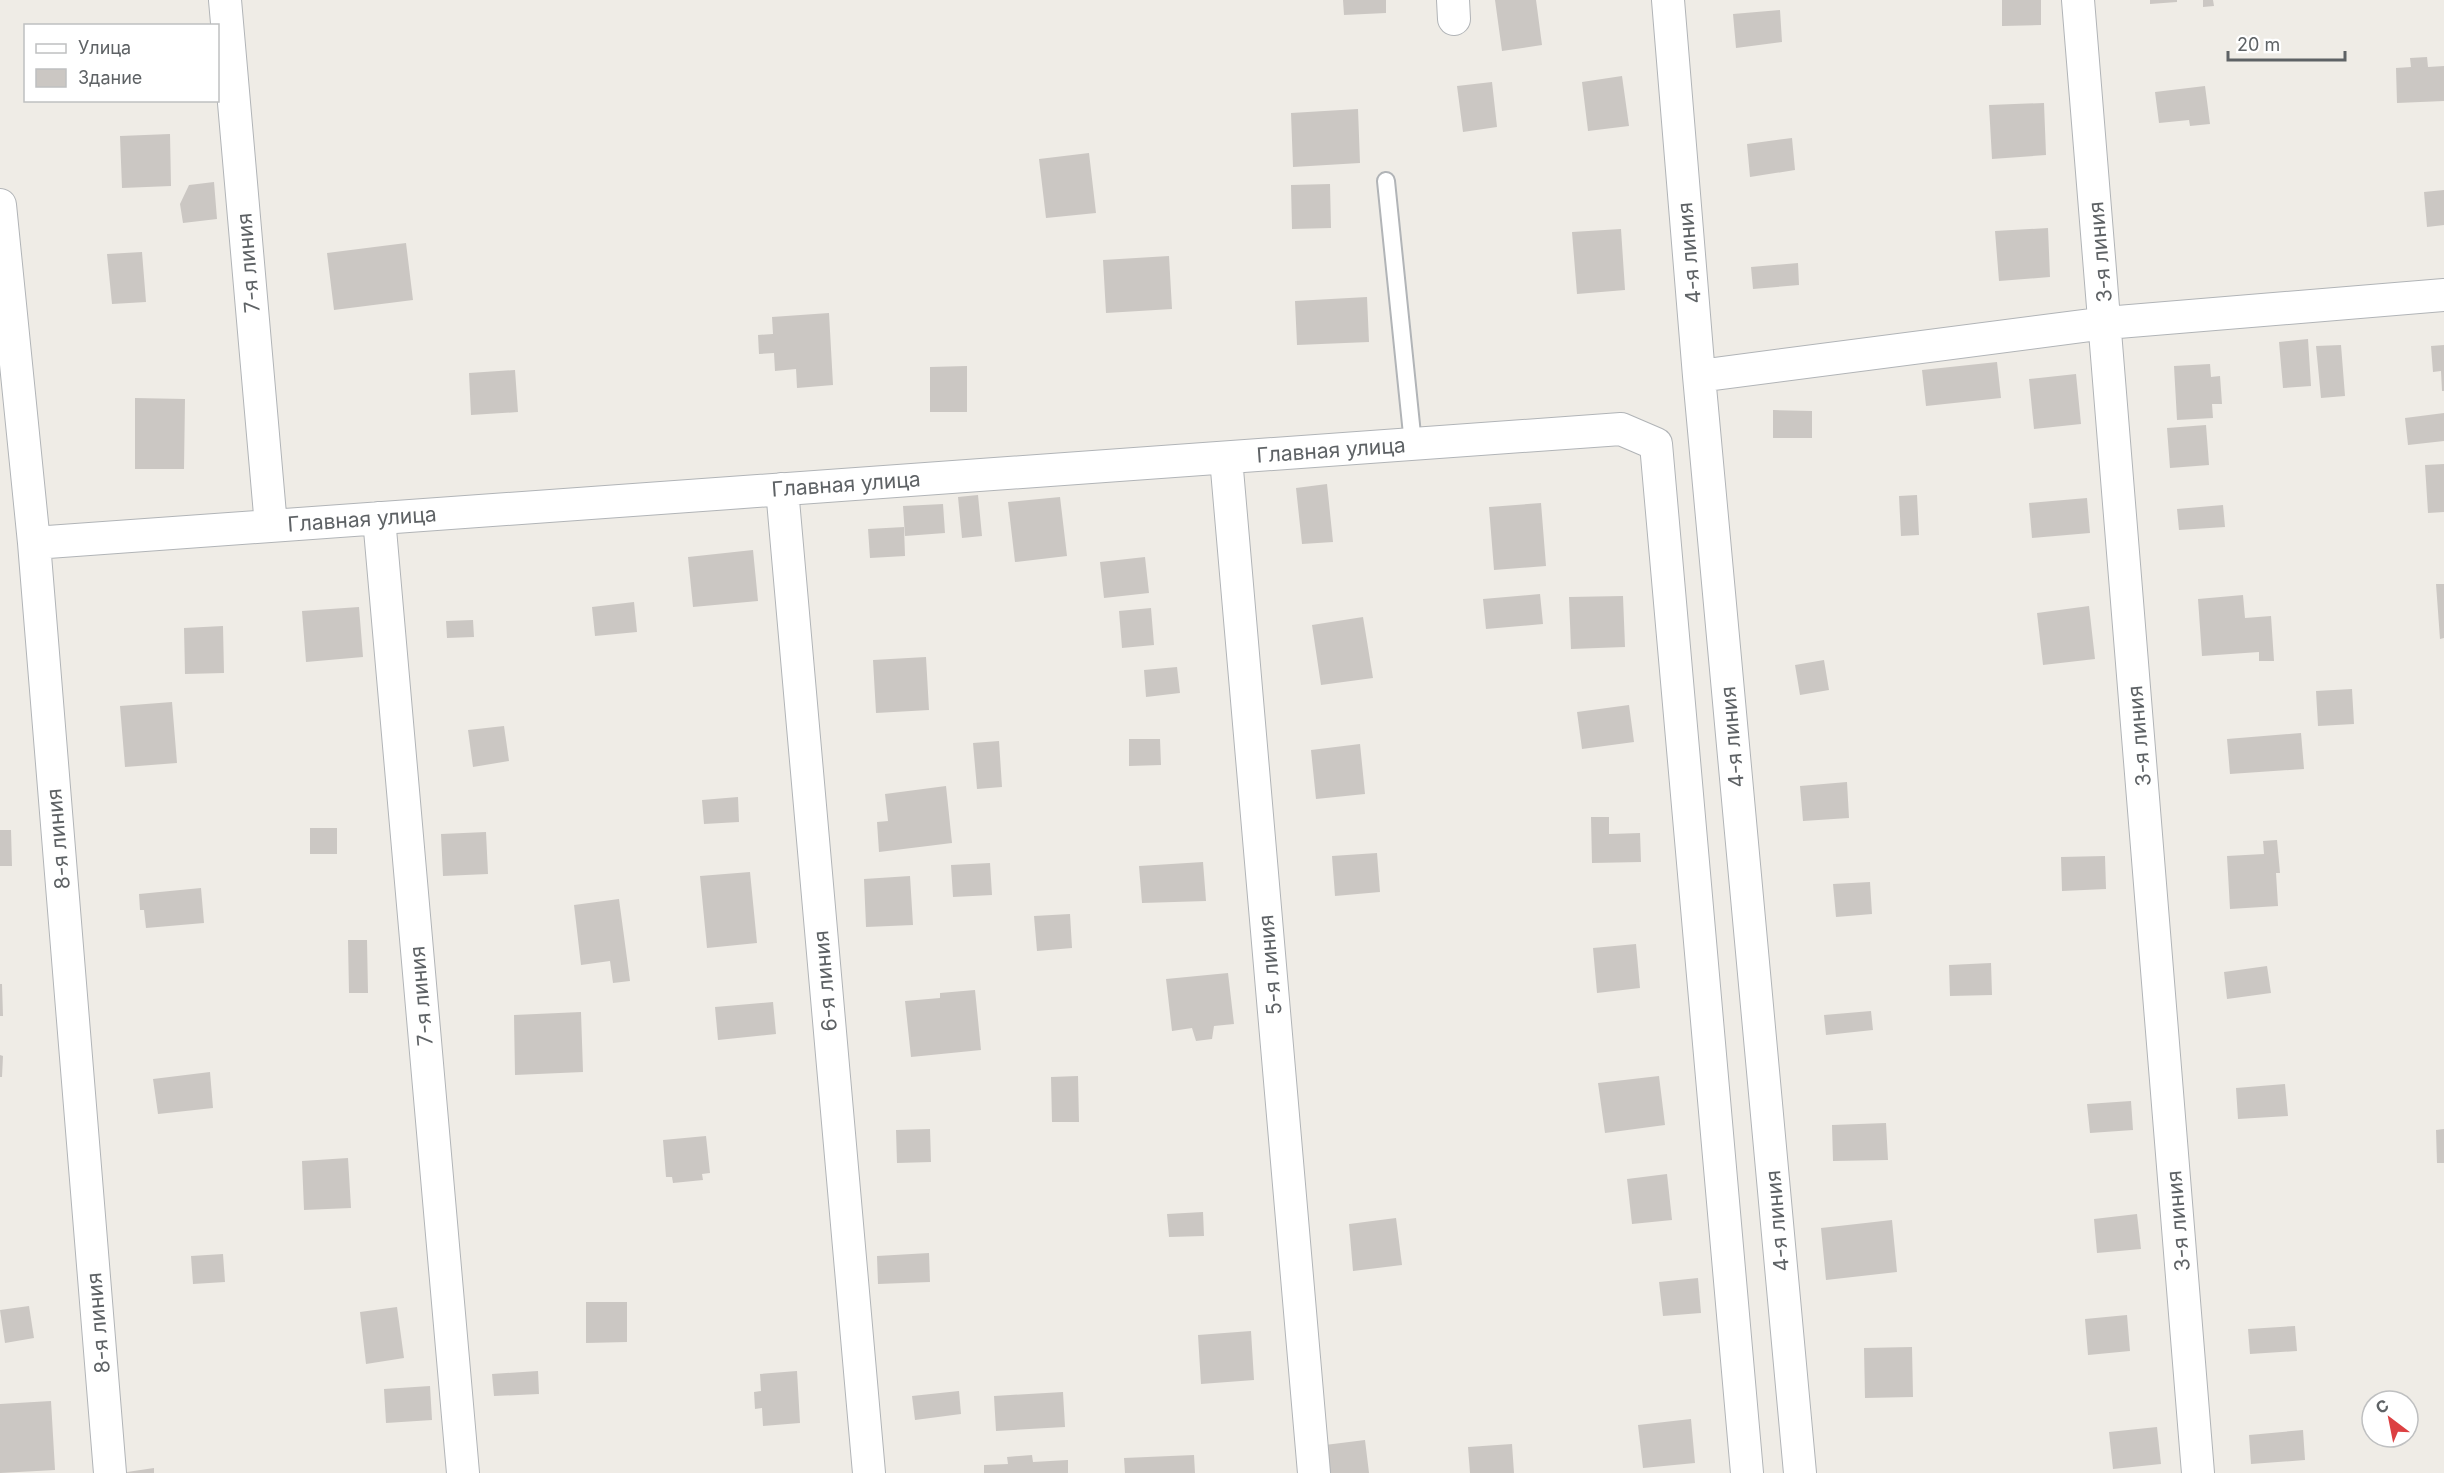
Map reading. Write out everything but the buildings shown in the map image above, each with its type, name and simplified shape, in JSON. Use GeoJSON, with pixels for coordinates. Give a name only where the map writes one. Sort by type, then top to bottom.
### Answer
{"type":"FeatureCollection","features":[{"type":"Feature","properties":{"kind":"street","name":"7-я линия"},"geometry":{"type":"LineString","coordinates":[[225,0],[271,526]]}},
{"type":"Feature","properties":{"kind":"street","name":"4-я линия"},"geometry":{"type":"LineString","coordinates":[[1668,0],[1699,376],[1800,1473]]}},
{"type":"Feature","properties":{"kind":"street","name":"3-я линия"},"geometry":{"type":"LineString","coordinates":[[2078,0],[2198,1473]]}},
{"type":"Feature","properties":{"kind":"street","name":"8-я линия"},"geometry":{"type":"LineString","coordinates":[[0,206],[34,543],[110,1473]]}},
{"type":"Feature","properties":{"kind":"street"},"geometry":{"type":"LineString","coordinates":[[1699,376],[2106,323],[2444,295]]}},
{"type":"Feature","properties":{"kind":"street","name":"Главная улица"},"geometry":{"type":"LineString","coordinates":[[34,543],[1621,429],[1656,444],[1747,1473]]}},
{"type":"Feature","properties":{"kind":"street","name":"5-я линия"},"geometry":{"type":"LineString","coordinates":[[1226,458],[1314,1473]]}},
{"type":"Feature","properties":{"kind":"street","name":"6-я линия"},"geometry":{"type":"LineString","coordinates":[[782,489],[869,1473]]}},
{"type":"Feature","properties":{"kind":"street","name":"7-я линия"},"geometry":{"type":"LineString","coordinates":[[380,518],[463,1473]]}},
{"type":"Feature","properties":{"kind":"lane"},"geometry":{"type":"LineString","coordinates":[[1386,181],[1413,444]]}}]}
